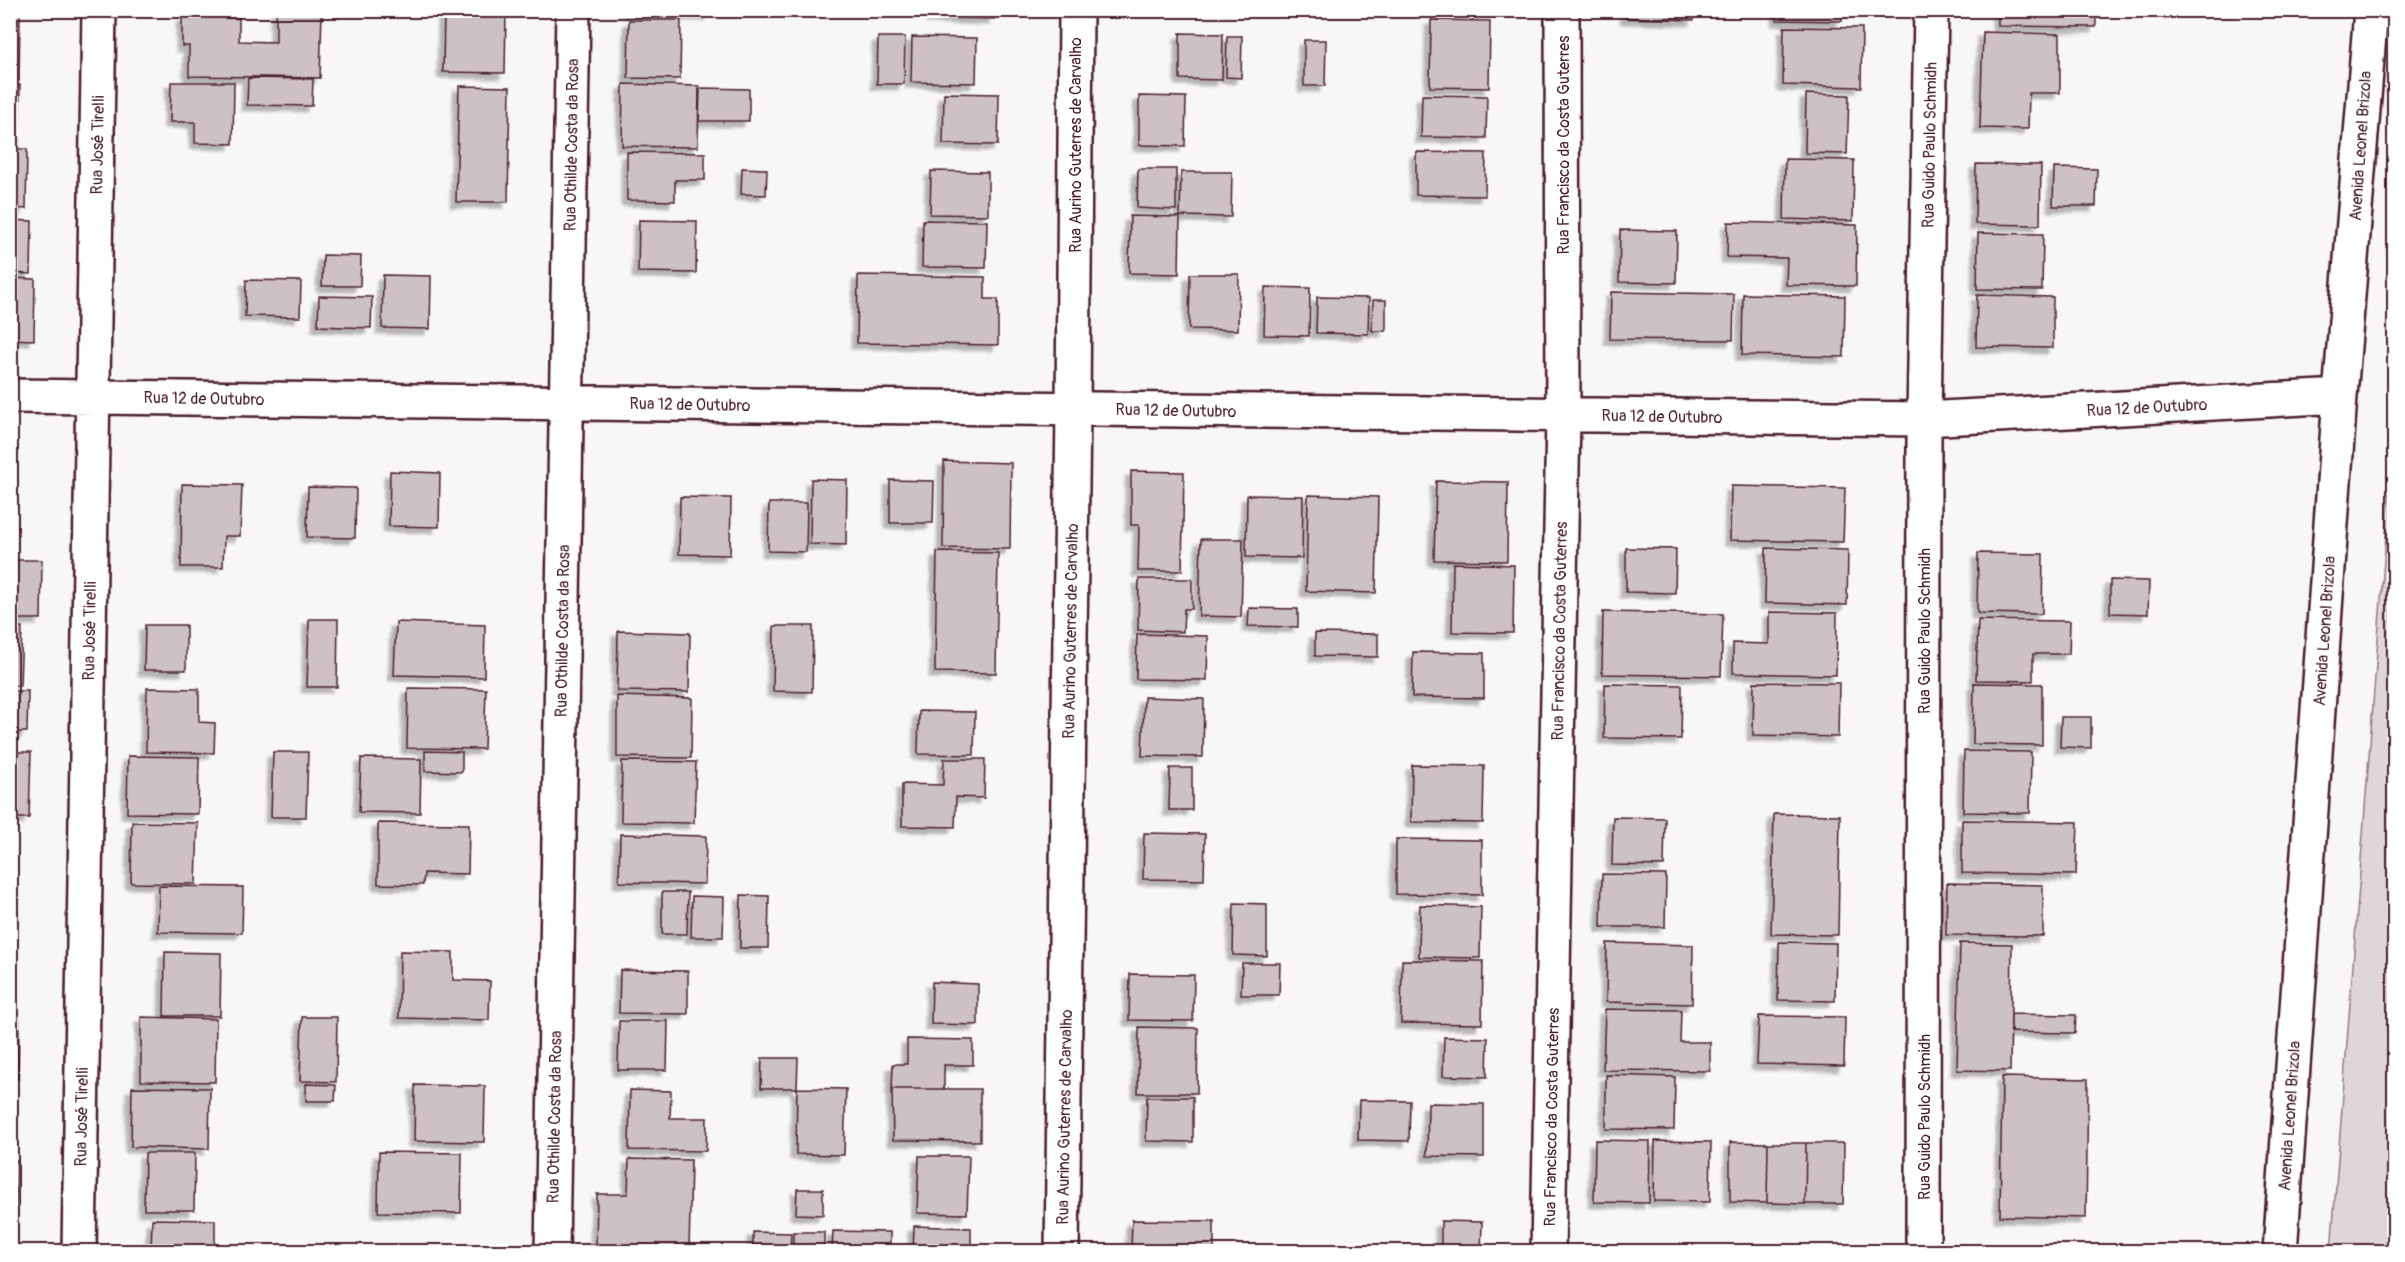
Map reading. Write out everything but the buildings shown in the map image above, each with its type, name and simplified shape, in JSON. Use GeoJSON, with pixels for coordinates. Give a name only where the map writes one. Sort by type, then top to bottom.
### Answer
{"type":"FeatureCollection","features":[{"type":"Feature","properties":{"kind":"street","name":"Rua José Tirelli"},"geometry":{"type":"LineString","coordinates":[[79,1251],[99,10]]}},
{"type":"Feature","properties":{"kind":"street","name":"Rua Othilde Costa da Rosa"},"geometry":{"type":"LineString","coordinates":[[552,1251],[573,10]]}},
{"type":"Feature","properties":{"kind":"street","name":"Rua Aurino Guterres de Carvalho"},"geometry":{"type":"LineString","coordinates":[[1062,1251],[1076,10]]}},
{"type":"Feature","properties":{"kind":"street","name":"Rua Francisco da Costa Guterres"},"geometry":{"type":"LineString","coordinates":[[1548,1251],[1563,415],[1562,10]]}},
{"type":"Feature","properties":{"kind":"street","name":"Rua Guido Paulo Schmidh"},"geometry":{"type":"LineString","coordinates":[[1923,1251],[1924,419],[1931,10]]}},
{"type":"Feature","properties":{"kind":"street","name":"Avenida Leonel Brizola"},"geometry":{"type":"LineString","coordinates":[[2280,1251],[2340,396],[2371,10]]}},
{"type":"Feature","properties":{"kind":"street","name":"Rua 12 de Outubro"},"geometry":{"type":"LineString","coordinates":[[10,396],[1924,419],[2340,396]]}},
{"type":"Feature","properties":{"kind":"shaded area"},"geometry":{"type":"Polygon","coordinates":[[[2394,430],[2394,1251],[2331,1251],[2394,430]]]}}]}
